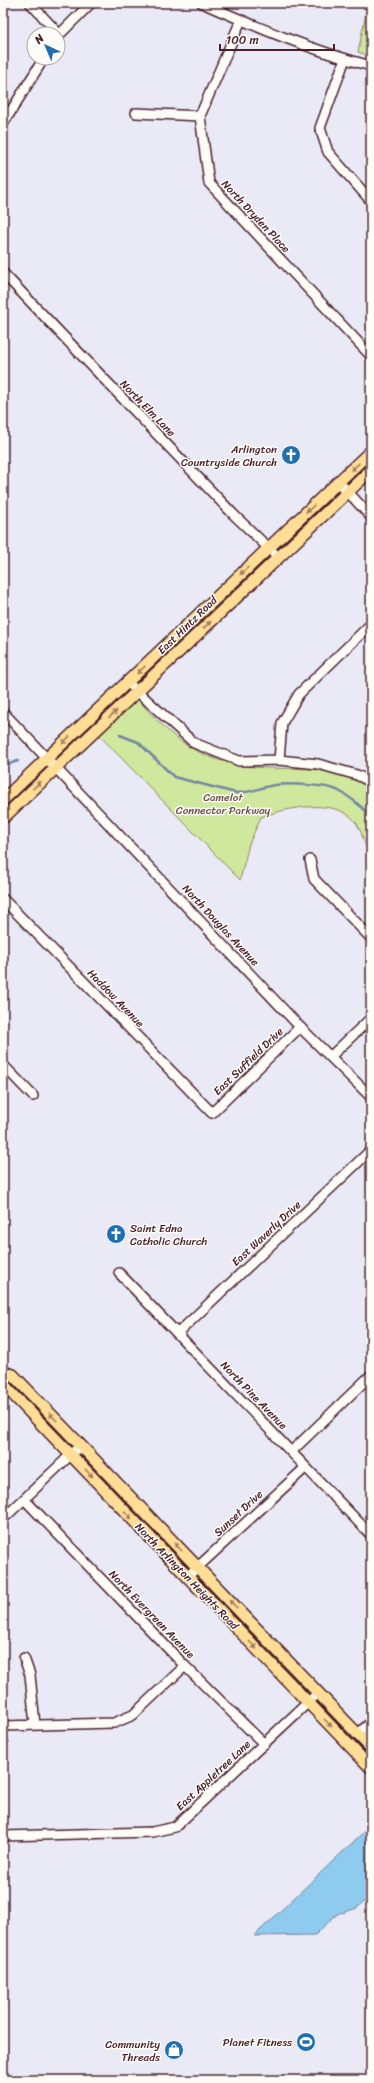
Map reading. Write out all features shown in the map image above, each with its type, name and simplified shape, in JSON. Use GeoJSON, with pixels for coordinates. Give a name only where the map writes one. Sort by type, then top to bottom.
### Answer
{"type":"FeatureCollection","features":[{"type":"Feature","properties":{"kind":"main road","name":"East Hintz Road"},"geometry":{"type":"LineString","coordinates":[[3,800],[371,451]]}},
{"type":"Feature","properties":{"kind":"main road","name":"East Hintz Road"},"geometry":{"type":"LineString","coordinates":[[3,818],[371,470]]}},
{"type":"Feature","properties":{"kind":"main road","name":"North Arlington Heights Road"},"geometry":{"type":"LineString","coordinates":[[3,1372],[13,1375],[371,1748]]}},
{"type":"Feature","properties":{"kind":"main road","name":"North Arlington Heights Road"},"geometry":{"type":"LineString","coordinates":[[3,1384],[371,1768]]}},
{"type":"Feature","properties":{"kind":"street"},"geometry":{"type":"LineString","coordinates":[[30,3],[51,26]]}},
{"type":"Feature","properties":{"kind":"street"},"geometry":{"type":"LineString","coordinates":[[66,28],[91,3]]}},
{"type":"Feature","properties":{"kind":"street"},"geometry":{"type":"LineString","coordinates":[[202,3],[241,20],[345,59],[371,66]]}},
{"type":"Feature","properties":{"kind":"street"},"geometry":{"type":"LineString","coordinates":[[136,113],[200,116],[241,20]]}},
{"type":"Feature","properties":{"kind":"street"},"geometry":{"type":"LineString","coordinates":[[345,59],[320,128],[328,152],[371,201]]}},
{"type":"Feature","properties":{"kind":"street"},"geometry":{"type":"LineString","coordinates":[[3,124],[39,66]]}},
{"type":"Feature","properties":{"kind":"street","name":"North Dryden Place"},"geometry":{"type":"LineString","coordinates":[[200,116],[209,183],[371,356]]}},
{"type":"Feature","properties":{"kind":"street","name":"North Elm Lane"},"geometry":{"type":"LineString","coordinates":[[3,273],[233,514],[278,557]]}},
{"type":"Feature","properties":{"kind":"street"},"geometry":{"type":"LineString","coordinates":[[338,482],[371,517]]}},
{"type":"Feature","properties":{"kind":"street"},"geometry":{"type":"LineString","coordinates":[[279,760],[282,723],[299,694],[371,624]]}},
{"type":"Feature","properties":{"kind":"street"},"geometry":{"type":"LineString","coordinates":[[127,682],[194,743],[239,761],[279,760],[318,764],[357,775],[371,782]]}},
{"type":"Feature","properties":{"kind":"street","name":"North Douglas Avenue"},"geometry":{"type":"LineString","coordinates":[[3,712],[300,1027],[371,1097]]}},
{"type":"Feature","properties":{"kind":"street"},"geometry":{"type":"LineString","coordinates":[[310,860],[314,879],[371,938]]}},
{"type":"Feature","properties":{"kind":"street","name":"Haddow Avenue"},"geometry":{"type":"LineString","coordinates":[[3,899],[212,1113]]}},
{"type":"Feature","properties":{"kind":"street"},"geometry":{"type":"LineString","coordinates":[[331,1056],[371,1018]]}},
{"type":"Feature","properties":{"kind":"street","name":"East Suffield Drive"},"geometry":{"type":"LineString","coordinates":[[212,1113],[300,1027]]}},
{"type":"Feature","properties":{"kind":"street"},"geometry":{"type":"LineString","coordinates":[[3,1065],[33,1096]]}},
{"type":"Feature","properties":{"kind":"street","name":"East Waverly Drive"},"geometry":{"type":"LineString","coordinates":[[178,1333],[371,1150]]}},
{"type":"Feature","properties":{"kind":"street","name":"North Pine Avenue"},"geometry":{"type":"LineString","coordinates":[[119,1273],[371,1535]]}},
{"type":"Feature","properties":{"kind":"street"},"geometry":{"type":"LineString","coordinates":[[291,1452],[371,1375]]}},
{"type":"Feature","properties":{"kind":"street"},"geometry":{"type":"LineString","coordinates":[[3,1519],[81,1445]]}},
{"type":"Feature","properties":{"kind":"street","name":"Sunset Drive"},"geometry":{"type":"LineString","coordinates":[[187,1577],[305,1468]]}},
{"type":"Feature","properties":{"kind":"street","name":"North Evergreen Avenue"},"geometry":{"type":"LineString","coordinates":[[24,1499],[185,1666],[264,1744]]}},
{"type":"Feature","properties":{"kind":"street"},"geometry":{"type":"LineString","coordinates":[[24,1658],[30,1675],[35,1725]]}},
{"type":"Feature","properties":{"kind":"street"},"geometry":{"type":"LineString","coordinates":[[3,1726],[114,1723],[133,1715],[185,1666]]}},
{"type":"Feature","properties":{"kind":"street","name":"East Appletree Lane"},"geometry":{"type":"LineString","coordinates":[[3,1836],[152,1832],[175,1827],[318,1693]]}},
{"type":"Feature","properties":{"kind":"street"},"geometry":{"type":"LineString","coordinates":[[358,1734],[371,1722]]}},
{"type":"Feature","properties":{"kind":"green space"},"geometry":{"type":"Polygon","coordinates":[[[368,3],[371,3],[371,56],[358,52],[368,3]]]}},
{"type":"Feature","properties":{"kind":"green space","name":"Camelot Connector Parkway"},"geometry":{"type":"Polygon","coordinates":[[[136,698],[158,722],[175,737],[193,749],[211,757],[251,767],[326,771],[344,776],[371,788],[371,858],[357,824],[349,815],[338,810],[325,807],[284,810],[261,817],[249,844],[240,880],[97,733],[136,698]]]}},
{"type":"Feature","properties":{"kind":"water"},"geometry":{"type":"Polygon","coordinates":[[[371,1825],[371,1896],[357,1908],[336,1915],[315,1935],[254,1936],[371,1825]]]}},
{"type":"Feature","properties":{"kind":"waterway"},"geometry":{"type":"LineString","coordinates":[[120,735],[138,742],[174,777],[236,793],[281,784],[332,788],[346,795],[371,816]]}},
{"type":"Feature","properties":{"kind":"waterway"},"geometry":{"type":"LineString","coordinates":[[3,766],[18,761]]}},
{"type":"Feature","properties":{"kind":"place","name":"Arlington Countryside Church"},"geometry":{"type":"Point","coordinates":[291,455]}},
{"type":"Feature","properties":{"kind":"place","name":"Saint Edna Catholic Church"},"geometry":{"type":"Point","coordinates":[116,1234]}},
{"type":"Feature","properties":{"kind":"place","name":"Planet Fitness"},"geometry":{"type":"Point","coordinates":[306,2042]}},
{"type":"Feature","properties":{"kind":"place","name":"Community Threads"},"geometry":{"type":"Point","coordinates":[174,2050]}}]}
